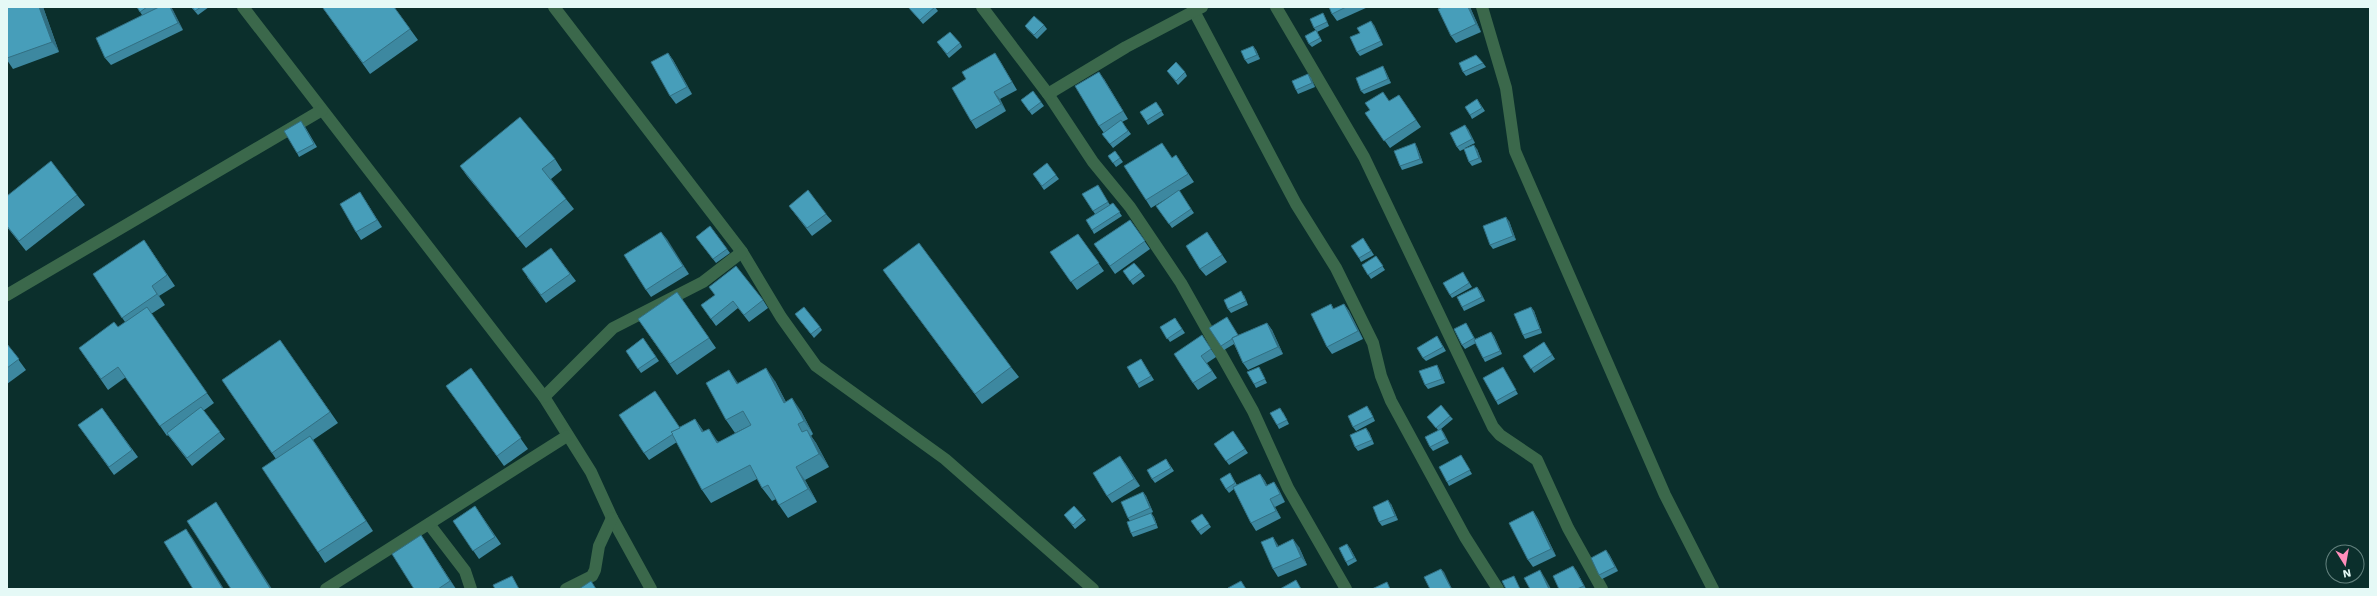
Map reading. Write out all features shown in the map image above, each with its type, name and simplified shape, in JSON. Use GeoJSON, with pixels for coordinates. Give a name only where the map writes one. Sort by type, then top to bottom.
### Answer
{"type":"FeatureCollection","features":[{"type":"Feature","properties":{"kind":"street"},"geometry":{"type":"LineString","coordinates":[[243,7],[544,397],[590,472],[612,518],[651,589]]}},
{"type":"Feature","properties":{"kind":"street"},"geometry":{"type":"LineString","coordinates":[[554,7],[742,252],[781,317],[816,366],[945,459],[1093,589]]}},
{"type":"Feature","properties":{"kind":"street"},"geometry":{"type":"LineString","coordinates":[[982,7],[1048,94],[1093,162],[1130,207],[1181,283],[1253,411],[1288,488],[1346,589]]}},
{"type":"Feature","properties":{"kind":"street"},"geometry":{"type":"LineString","coordinates":[[1276,7],[1364,157],[1493,426],[1500,435],[1537,460],[1568,528],[1602,589]]}},
{"type":"Feature","properties":{"kind":"street"},"geometry":{"type":"LineString","coordinates":[[1482,7],[1506,88],[1515,151],[1665,495],[1713,589]]}},
{"type":"Feature","properties":{"kind":"street"},"geometry":{"type":"LineString","coordinates":[[1048,94],[1126,47],[1198,9],[1296,204],[1343,282],[1373,343],[1381,376],[1391,401],[1465,537],[1498,589]]}},
{"type":"Feature","properties":{"kind":"street"},"geometry":{"type":"LineString","coordinates":[[7,295],[322,110]]}},
{"type":"Feature","properties":{"kind":"street"},"geometry":{"type":"LineString","coordinates":[[544,397],[613,328],[702,282],[742,252]]}},
{"type":"Feature","properties":{"kind":"street"},"geometry":{"type":"LineString","coordinates":[[326,589],[567,436]]}},
{"type":"Feature","properties":{"kind":"street"},"geometry":{"type":"LineString","coordinates":[[566,589],[592,576],[595,570],[598,546],[612,518]]}},
{"type":"Feature","properties":{"kind":"street"},"geometry":{"type":"LineString","coordinates":[[429,524],[465,571],[471,589]]}},
{"type":"Feature","properties":{"kind":"building"},"geometry":{"type":"Polygon","coordinates":[[[7,7],[39,7],[52,42],[7,58],[7,7]]]}},
{"type":"Feature","properties":{"kind":"building"},"geometry":{"type":"Polygon","coordinates":[[[137,7],[147,7],[140,12],[137,7]]]}},
{"type":"Feature","properties":{"kind":"building"},"geometry":{"type":"Polygon","coordinates":[[[159,7],[170,7],[178,23],[105,58],[96,38],[159,7]]]}},
{"type":"Feature","properties":{"kind":"building"},"geometry":{"type":"Polygon","coordinates":[[[192,7],[201,7],[195,11],[192,7]]]}},
{"type":"Feature","properties":{"kind":"building"},"geometry":{"type":"Polygon","coordinates":[[[394,7],[410,29],[363,63],[323,8],[394,7]]]}},
{"type":"Feature","properties":{"kind":"building"},"geometry":{"type":"Polygon","coordinates":[[[908,7],[935,7],[920,20],[908,7]]]}},
{"type":"Feature","properties":{"kind":"building"},"geometry":{"type":"Polygon","coordinates":[[[1329,7],[1346,7],[1332,14],[1329,7]]]}},
{"type":"Feature","properties":{"kind":"building"},"geometry":{"type":"Polygon","coordinates":[[[1442,7],[1468,7],[1476,24],[1451,36],[1438,9],[1442,7]]]}},
{"type":"Feature","properties":{"kind":"building"},"geometry":{"type":"Polygon","coordinates":[[[1323,13],[1327,22],[1314,28],[1310,19],[1323,13]]]}},
{"type":"Feature","properties":{"kind":"building"},"geometry":{"type":"Polygon","coordinates":[[[1034,16],[1044,25],[1034,35],[1025,26],[1034,16]]]}},
{"type":"Feature","properties":{"kind":"building"},"geometry":{"type":"Polygon","coordinates":[[[1371,21],[1381,41],[1357,52],[1350,37],[1360,33],[1357,28],[1371,21]]]}},
{"type":"Feature","properties":{"kind":"building"},"geometry":{"type":"Polygon","coordinates":[[[1316,30],[1320,38],[1309,44],[1305,36],[1316,30]]]}},
{"type":"Feature","properties":{"kind":"building"},"geometry":{"type":"Polygon","coordinates":[[[950,32],[960,43],[947,54],[937,42],[950,32]]]}},
{"type":"Feature","properties":{"kind":"building"},"geometry":{"type":"Polygon","coordinates":[[[1253,46],[1257,55],[1245,60],[1241,51],[1253,46]]]}},
{"type":"Feature","properties":{"kind":"building"},"geometry":{"type":"Polygon","coordinates":[[[668,53],[687,87],[670,96],[651,62],[668,53]]]}},
{"type":"Feature","properties":{"kind":"building"},"geometry":{"type":"Polygon","coordinates":[[[995,53],[1012,82],[994,92],[1001,104],[971,121],[952,88],[966,79],[962,72],[995,53]]]}},
{"type":"Feature","properties":{"kind":"building"},"geometry":{"type":"Polygon","coordinates":[[[1476,55],[1483,63],[1463,72],[1459,63],[1476,55]]]}},
{"type":"Feature","properties":{"kind":"building"},"geometry":{"type":"Polygon","coordinates":[[[1176,62],[1185,72],[1176,81],[1167,71],[1176,62]]]}},
{"type":"Feature","properties":{"kind":"building"},"geometry":{"type":"Polygon","coordinates":[[[1383,66],[1388,79],[1361,91],[1356,78],[1383,66]]]}},
{"type":"Feature","properties":{"kind":"building"},"geometry":{"type":"Polygon","coordinates":[[[1099,72],[1123,111],[1099,126],[1075,86],[1099,72]]]}},
{"type":"Feature","properties":{"kind":"building"},"geometry":{"type":"Polygon","coordinates":[[[1308,74],[1312,83],[1296,90],[1292,81],[1308,74]]]}},
{"type":"Feature","properties":{"kind":"building"},"geometry":{"type":"Polygon","coordinates":[[[1033,91],[1041,102],[1029,111],[1021,100],[1033,91]]]}},
{"type":"Feature","properties":{"kind":"building"},"geometry":{"type":"Polygon","coordinates":[[[1383,92],[1389,101],[1399,95],[1416,120],[1384,141],[1365,113],[1370,110],[1365,103],[1383,92]]]}},
{"type":"Feature","properties":{"kind":"building"},"geometry":{"type":"Polygon","coordinates":[[[1477,99],[1482,108],[1470,115],[1465,107],[1477,99]]]}},
{"type":"Feature","properties":{"kind":"building"},"geometry":{"type":"Polygon","coordinates":[[[1156,102],[1162,111],[1146,121],[1140,112],[1156,102]]]}},
{"type":"Feature","properties":{"kind":"building"},"geometry":{"type":"Polygon","coordinates":[[[520,117],[555,159],[542,169],[566,199],[518,238],[460,166],[520,117]]]}},
{"type":"Feature","properties":{"kind":"building"},"geometry":{"type":"Polygon","coordinates":[[[1121,120],[1128,131],[1110,144],[1102,134],[1121,120]]]}},
{"type":"Feature","properties":{"kind":"building"},"geometry":{"type":"Polygon","coordinates":[[[301,121],[314,144],[297,153],[284,131],[301,121]]]}},
{"type":"Feature","properties":{"kind":"building"},"geometry":{"type":"Polygon","coordinates":[[[1465,125],[1472,139],[1457,147],[1450,133],[1465,125]]]}},
{"type":"Feature","properties":{"kind":"building"},"geometry":{"type":"Polygon","coordinates":[[[1162,143],[1172,158],[1176,155],[1188,174],[1146,200],[1124,166],[1162,143]]]}},
{"type":"Feature","properties":{"kind":"building"},"geometry":{"type":"Polygon","coordinates":[[[1415,143],[1420,159],[1400,166],[1394,151],[1415,143]]]}},
{"type":"Feature","properties":{"kind":"building"},"geometry":{"type":"Polygon","coordinates":[[[1474,145],[1479,158],[1469,162],[1464,149],[1474,145]]]}},
{"type":"Feature","properties":{"kind":"building"},"geometry":{"type":"Polygon","coordinates":[[[1115,151],[1120,158],[1113,163],[1108,156],[1115,151]]]}},
{"type":"Feature","properties":{"kind":"building"},"geometry":{"type":"Polygon","coordinates":[[[51,161],[77,195],[19,241],[7,226],[7,196],[51,161]]]}},
{"type":"Feature","properties":{"kind":"building"},"geometry":{"type":"Polygon","coordinates":[[[1047,163],[1056,175],[1042,186],[1033,174],[1047,163]]]}},
{"type":"Feature","properties":{"kind":"building"},"geometry":{"type":"Polygon","coordinates":[[[1098,185],[1108,202],[1093,211],[1082,194],[1098,185]]]}},
{"type":"Feature","properties":{"kind":"building"},"geometry":{"type":"Polygon","coordinates":[[[808,190],[826,214],[807,228],[789,206],[808,190]]]}},
{"type":"Feature","properties":{"kind":"building"},"geometry":{"type":"Polygon","coordinates":[[[1179,190],[1191,209],[1169,224],[1156,206],[1179,190]]]}},
{"type":"Feature","properties":{"kind":"building"},"geometry":{"type":"Polygon","coordinates":[[[360,192],[377,220],[356,232],[340,204],[360,192]]]}},
{"type":"Feature","properties":{"kind":"building"},"geometry":{"type":"Polygon","coordinates":[[[1113,203],[1120,212],[1092,230],[1086,220],[1113,203]]]}},
{"type":"Feature","properties":{"kind":"building"},"geometry":{"type":"Polygon","coordinates":[[[1506,217],[1513,236],[1490,245],[1483,226],[1506,217]]]}},
{"type":"Feature","properties":{"kind":"building"},"geometry":{"type":"Polygon","coordinates":[[[1130,220],[1145,241],[1110,266],[1094,244],[1130,220]]]}},
{"type":"Feature","properties":{"kind":"building"},"geometry":{"type":"Polygon","coordinates":[[[710,226],[727,249],[713,259],[696,237],[710,226]]]}},
{"type":"Feature","properties":{"kind":"building"},"geometry":{"type":"Polygon","coordinates":[[[661,232],[683,266],[646,290],[624,255],[661,232]]]}},
{"type":"Feature","properties":{"kind":"building"},"geometry":{"type":"Polygon","coordinates":[[[1207,232],[1222,255],[1200,269],[1186,246],[1207,232]]]}},
{"type":"Feature","properties":{"kind":"building"},"geometry":{"type":"Polygon","coordinates":[[[1078,234],[1099,263],[1071,282],[1050,252],[1078,234]]]}},
{"type":"Feature","properties":{"kind":"building"},"geometry":{"type":"Polygon","coordinates":[[[1363,238],[1371,251],[1359,258],[1351,246],[1363,238]]]}},
{"type":"Feature","properties":{"kind":"building"},"geometry":{"type":"Polygon","coordinates":[[[144,240],[167,275],[152,286],[157,294],[122,318],[93,274],[144,240]]]}},
{"type":"Feature","properties":{"kind":"building"},"geometry":{"type":"Polygon","coordinates":[[[919,243],[1011,367],[975,394],[883,270],[919,243]]]}},
{"type":"Feature","properties":{"kind":"building"},"geometry":{"type":"Polygon","coordinates":[[[551,248],[570,274],[541,295],[522,269],[551,248]]]}},
{"type":"Feature","properties":{"kind":"building"},"geometry":{"type":"Polygon","coordinates":[[[1376,256],[1383,266],[1368,275],[1362,265],[1376,256]]]}},
{"type":"Feature","properties":{"kind":"building"},"geometry":{"type":"Polygon","coordinates":[[[1134,263],[1142,272],[1130,281],[1123,271],[1134,263]]]}},
{"type":"Feature","properties":{"kind":"building"},"geometry":{"type":"Polygon","coordinates":[[[736,266],[763,300],[744,315],[733,301],[711,319],[701,305],[715,295],[709,287],[736,266]]]}},
{"type":"Feature","properties":{"kind":"building"},"geometry":{"type":"Polygon","coordinates":[[[1463,272],[1469,283],[1450,295],[1443,283],[1463,272]]]}},
{"type":"Feature","properties":{"kind":"building"},"geometry":{"type":"Polygon","coordinates":[[[1477,287],[1482,297],[1462,307],[1457,297],[1477,287]]]}},
{"type":"Feature","properties":{"kind":"building"},"geometry":{"type":"Polygon","coordinates":[[[1241,291],[1246,301],[1228,309],[1224,300],[1241,291]]]}},
{"type":"Feature","properties":{"kind":"building"},"geometry":{"type":"Polygon","coordinates":[[[677,292],[709,338],[670,364],[638,319],[677,292]]]}},
{"type":"Feature","properties":{"kind":"building"},"geometry":{"type":"Polygon","coordinates":[[[1331,304],[1333,309],[1344,304],[1358,331],[1327,347],[1311,314],[1331,304]]]}},
{"type":"Feature","properties":{"kind":"building"},"geometry":{"type":"Polygon","coordinates":[[[147,307],[207,393],[160,426],[118,367],[101,379],[79,348],[114,322],[118,327],[147,307]]]}},
{"type":"Feature","properties":{"kind":"building"},"geometry":{"type":"Polygon","coordinates":[[[804,307],[820,327],[811,334],[795,314],[804,307]]]}},
{"type":"Feature","properties":{"kind":"building"},"geometry":{"type":"Polygon","coordinates":[[[1531,307],[1540,329],[1523,335],[1514,314],[1531,307]]]}},
{"type":"Feature","properties":{"kind":"building"},"geometry":{"type":"Polygon","coordinates":[[[1227,317],[1238,335],[1221,346],[1209,328],[1227,317]]]}},
{"type":"Feature","properties":{"kind":"building"},"geometry":{"type":"Polygon","coordinates":[[[1175,318],[1182,329],[1167,339],[1160,327],[1175,318]]]}},
{"type":"Feature","properties":{"kind":"building"},"geometry":{"type":"Polygon","coordinates":[[[1267,323],[1278,347],[1243,363],[1232,338],[1267,323]]]}},
{"type":"Feature","properties":{"kind":"building"},"geometry":{"type":"Polygon","coordinates":[[[1466,323],[1474,338],[1462,345],[1454,329],[1466,323]]]}},
{"type":"Feature","properties":{"kind":"building"},"geometry":{"type":"Polygon","coordinates":[[[1491,332],[1500,351],[1483,358],[1474,340],[1491,332]]]}},
{"type":"Feature","properties":{"kind":"building"},"geometry":{"type":"Polygon","coordinates":[[[1202,335],[1211,349],[1201,356],[1212,371],[1193,383],[1174,354],[1202,335]]]}},
{"type":"Feature","properties":{"kind":"building"},"geometry":{"type":"Polygon","coordinates":[[[1437,336],[1443,347],[1423,358],[1417,348],[1437,336]]]}},
{"type":"Feature","properties":{"kind":"building"},"geometry":{"type":"Polygon","coordinates":[[[643,338],[656,357],[638,369],[626,351],[643,338]]]}},
{"type":"Feature","properties":{"kind":"building"},"geometry":{"type":"Polygon","coordinates":[[[280,340],[330,412],[272,453],[222,380],[280,340]]]}},
{"type":"Feature","properties":{"kind":"building"},"geometry":{"type":"Polygon","coordinates":[[[1544,342],[1552,355],[1531,369],[1523,356],[1544,342]]]}},
{"type":"Feature","properties":{"kind":"building"},"geometry":{"type":"Polygon","coordinates":[[[7,344],[19,359],[7,368],[7,344]]]}},
{"type":"Feature","properties":{"kind":"building"},"geometry":{"type":"Polygon","coordinates":[[[1141,359],[1151,376],[1137,384],[1127,367],[1141,359]]]}},
{"type":"Feature","properties":{"kind":"building"},"geometry":{"type":"Polygon","coordinates":[[[1437,365],[1442,379],[1425,385],[1419,371],[1437,365]]]}},
{"type":"Feature","properties":{"kind":"building"},"geometry":{"type":"Polygon","coordinates":[[[1259,367],[1265,379],[1254,384],[1247,372],[1259,367]]]}},
{"type":"Feature","properties":{"kind":"building"},"geometry":{"type":"Polygon","coordinates":[[[1503,367],[1516,390],[1496,401],[1483,378],[1503,367]]]}},
{"type":"Feature","properties":{"kind":"building"},"geometry":{"type":"Polygon","coordinates":[[[471,368],[521,438],[497,456],[446,386],[471,368]]]}},
{"type":"Feature","properties":{"kind":"building"},"geometry":{"type":"Polygon","coordinates":[[[766,368],[784,403],[792,398],[804,421],[798,424],[802,432],[807,430],[819,454],[796,467],[808,489],[779,505],[768,485],[762,488],[750,465],[702,490],[671,432],[695,419],[702,432],[709,429],[717,443],[751,425],[743,411],[726,420],[706,383],[729,370],[737,384],[766,368]]]}},
{"type":"Feature","properties":{"kind":"building"},"geometry":{"type":"Polygon","coordinates":[[[655,391],[680,428],[671,432],[673,434],[644,453],[619,415],[655,391]]]}},
{"type":"Feature","properties":{"kind":"building"},"geometry":{"type":"Polygon","coordinates":[[[1441,405],[1450,416],[1436,428],[1427,417],[1441,405]]]}},
{"type":"Feature","properties":{"kind":"building"},"geometry":{"type":"Polygon","coordinates":[[[1367,406],[1373,417],[1353,427],[1348,416],[1367,406]]]}},
{"type":"Feature","properties":{"kind":"building"},"geometry":{"type":"Polygon","coordinates":[[[201,407],[220,432],[187,458],[167,433],[201,407]]]}},
{"type":"Feature","properties":{"kind":"building"},"geometry":{"type":"Polygon","coordinates":[[[102,408],[132,450],[109,467],[78,425],[102,408]]]}},
{"type":"Feature","properties":{"kind":"building"},"geometry":{"type":"Polygon","coordinates":[[[1280,408],[1287,420],[1277,425],[1270,413],[1280,408]]]}},
{"type":"Feature","properties":{"kind":"building"},"geometry":{"type":"Polygon","coordinates":[[[1366,428],[1372,440],[1355,447],[1350,435],[1366,428]]]}},
{"type":"Feature","properties":{"kind":"building"},"geometry":{"type":"Polygon","coordinates":[[[1441,429],[1446,439],[1430,447],[1425,437],[1441,429]]]}},
{"type":"Feature","properties":{"kind":"building"},"geometry":{"type":"Polygon","coordinates":[[[1233,431],[1245,449],[1226,461],[1214,444],[1233,431]]]}},
{"type":"Feature","properties":{"kind":"building"},"geometry":{"type":"Polygon","coordinates":[[[310,436],[366,521],[318,552],[262,468],[310,436]]]}},
{"type":"Feature","properties":{"kind":"building"},"geometry":{"type":"Polygon","coordinates":[[[1461,455],[1470,470],[1447,482],[1439,467],[1461,455]]]}},
{"type":"Feature","properties":{"kind":"building"},"geometry":{"type":"Polygon","coordinates":[[[1120,456],[1134,479],[1107,496],[1093,473],[1120,456]]]}},
{"type":"Feature","properties":{"kind":"building"},"geometry":{"type":"Polygon","coordinates":[[[1166,459],[1171,468],[1152,479],[1147,470],[1166,459]]]}},
{"type":"Feature","properties":{"kind":"building"},"geometry":{"type":"Polygon","coordinates":[[[1230,473],[1235,483],[1226,489],[1220,479],[1230,473]]]}},
{"type":"Feature","properties":{"kind":"building"},"geometry":{"type":"Polygon","coordinates":[[[1260,474],[1266,486],[1274,482],[1280,494],[1270,499],[1276,511],[1251,523],[1233,487],[1260,474]]]}},
{"type":"Feature","properties":{"kind":"building"},"geometry":{"type":"Polygon","coordinates":[[[1143,492],[1150,508],[1128,518],[1121,502],[1143,492]]]}},
{"type":"Feature","properties":{"kind":"building"},"geometry":{"type":"Polygon","coordinates":[[[1388,500],[1395,516],[1379,522],[1373,507],[1388,500]]]}},
{"type":"Feature","properties":{"kind":"building"},"geometry":{"type":"Polygon","coordinates":[[[216,502],[270,588],[231,589],[187,521],[216,502]]]}},
{"type":"Feature","properties":{"kind":"building"},"geometry":{"type":"Polygon","coordinates":[[[475,506],[495,537],[473,551],[453,521],[475,506]]]}},
{"type":"Feature","properties":{"kind":"building"},"geometry":{"type":"Polygon","coordinates":[[[1074,506],[1083,516],[1073,525],[1064,515],[1074,506]]]}},
{"type":"Feature","properties":{"kind":"building"},"geometry":{"type":"Polygon","coordinates":[[[1533,511],[1551,549],[1528,560],[1509,523],[1533,511]]]}},
{"type":"Feature","properties":{"kind":"building"},"geometry":{"type":"Polygon","coordinates":[[[1151,513],[1156,524],[1131,533],[1127,522],[1151,513]]]}},
{"type":"Feature","properties":{"kind":"building"},"geometry":{"type":"Polygon","coordinates":[[[1202,514],[1209,524],[1198,531],[1191,521],[1202,514]]]}},
{"type":"Feature","properties":{"kind":"building"},"geometry":{"type":"Polygon","coordinates":[[[186,529],[223,589],[193,589],[164,542],[186,529]]]}},
{"type":"Feature","properties":{"kind":"building"},"geometry":{"type":"Polygon","coordinates":[[[421,535],[450,581],[438,589],[414,589],[392,554],[421,535]]]}},
{"type":"Feature","properties":{"kind":"building"},"geometry":{"type":"Polygon","coordinates":[[[1273,537],[1277,547],[1293,539],[1301,557],[1273,569],[1261,542],[1273,537]]]}},
{"type":"Feature","properties":{"kind":"building"},"geometry":{"type":"Polygon","coordinates":[[[1347,544],[1354,558],[1346,562],[1339,548],[1347,544]]]}},
{"type":"Feature","properties":{"kind":"building"},"geometry":{"type":"Polygon","coordinates":[[[1606,550],[1615,567],[1599,575],[1591,558],[1606,550]]]}},
{"type":"Feature","properties":{"kind":"building"},"geometry":{"type":"Polygon","coordinates":[[[1573,566],[1584,586],[1577,589],[1559,589],[1553,576],[1573,566]]]}},
{"type":"Feature","properties":{"kind":"building"},"geometry":{"type":"Polygon","coordinates":[[[1441,569],[1451,588],[1430,589],[1424,577],[1441,569]]]}},
{"type":"Feature","properties":{"kind":"building"},"geometry":{"type":"Polygon","coordinates":[[[1540,570],[1549,589],[1530,589],[1524,578],[1540,570]]]}},
{"type":"Feature","properties":{"kind":"building"},"geometry":{"type":"Polygon","coordinates":[[[512,576],[519,589],[495,589],[493,585],[512,576]]]}},
{"type":"Feature","properties":{"kind":"building"},"geometry":{"type":"Polygon","coordinates":[[[1514,576],[1520,589],[1506,589],[1502,581],[1514,576]]]}},
{"type":"Feature","properties":{"kind":"building"},"geometry":{"type":"Polygon","coordinates":[[[1296,580],[1301,589],[1280,589],[1296,580]]]}},
{"type":"Feature","properties":{"kind":"building"},"geometry":{"type":"Polygon","coordinates":[[[591,581],[596,589],[579,589],[591,581]]]}},
{"type":"Feature","properties":{"kind":"building"},"geometry":{"type":"Polygon","coordinates":[[[1241,581],[1246,589],[1228,589],[1228,588],[1241,581]]]}},
{"type":"Feature","properties":{"kind":"building"},"geometry":{"type":"Polygon","coordinates":[[[1387,582],[1390,589],[1372,589],[1387,582]]]}}]}
